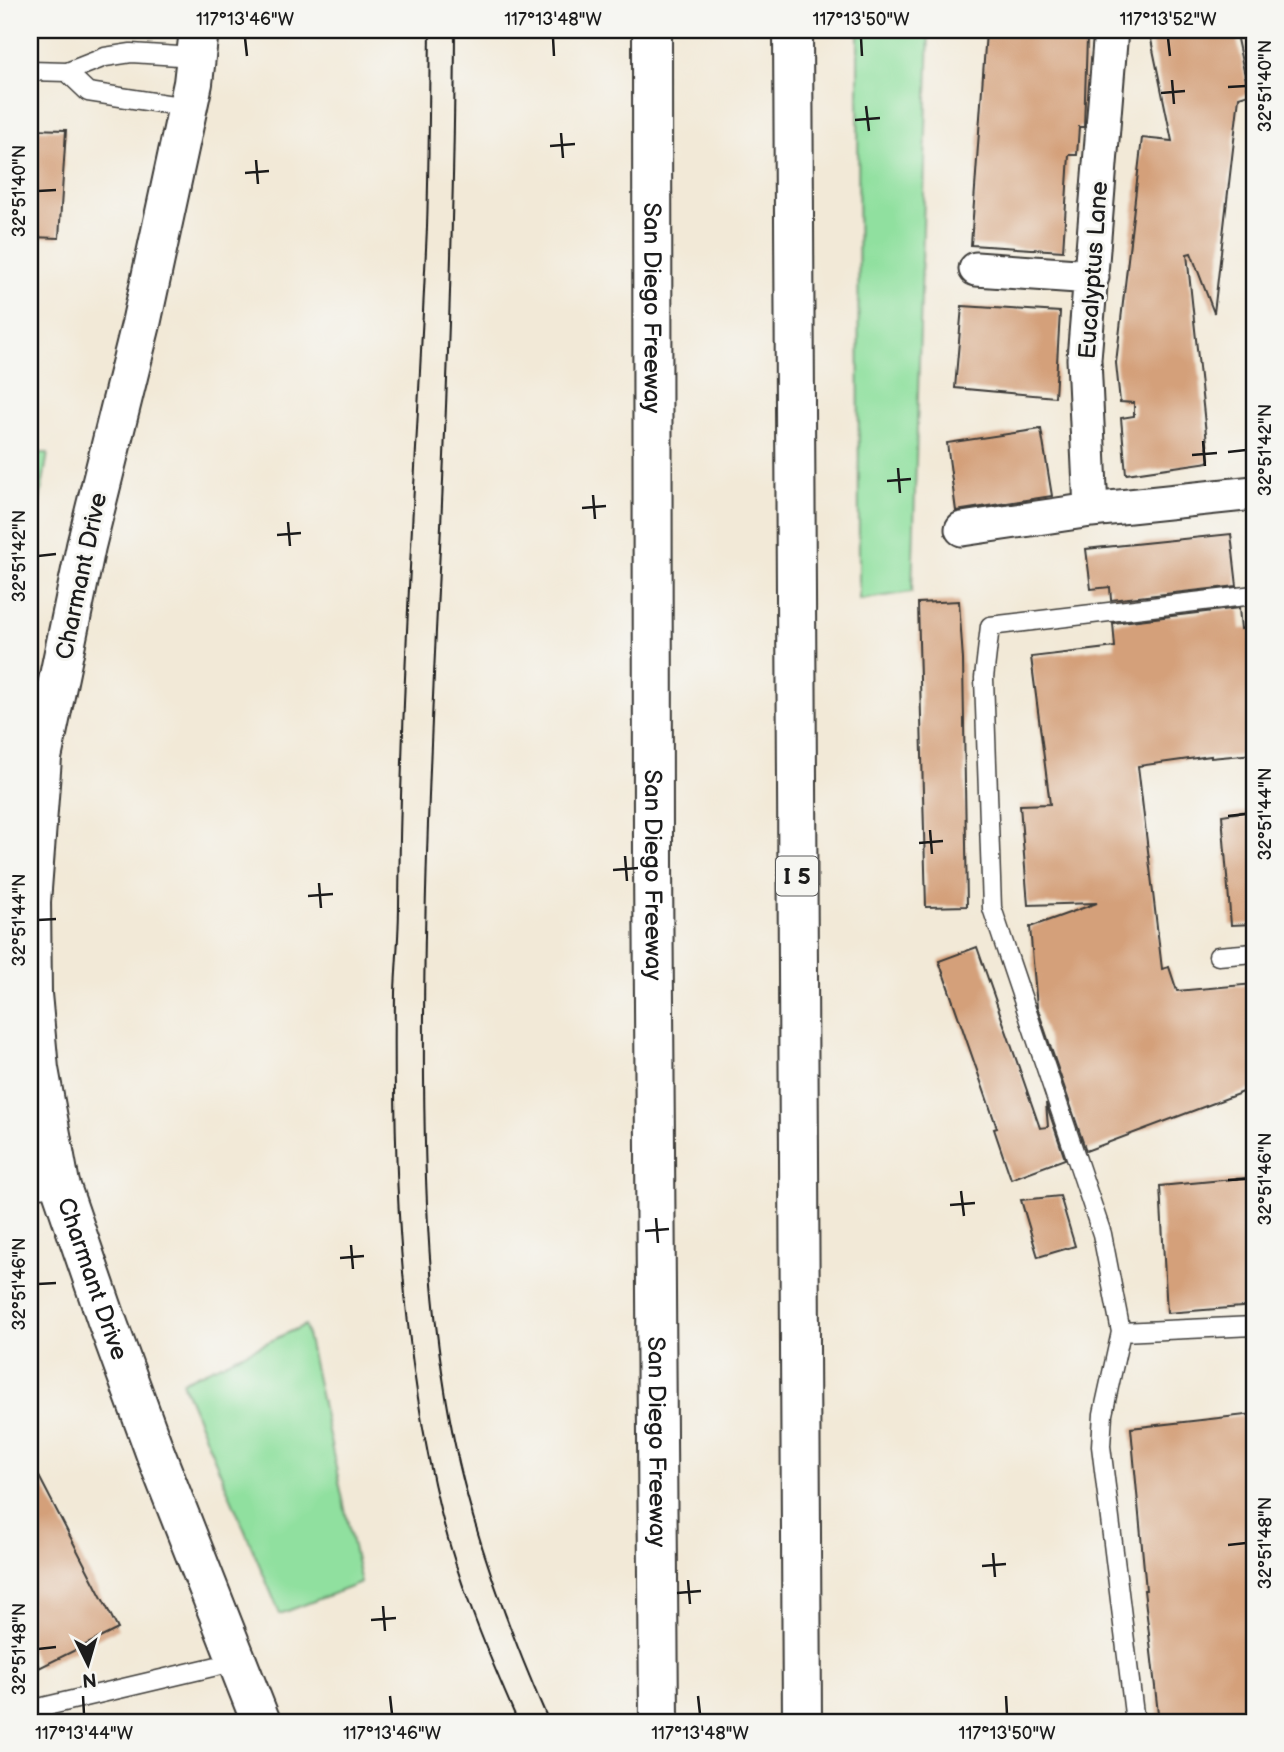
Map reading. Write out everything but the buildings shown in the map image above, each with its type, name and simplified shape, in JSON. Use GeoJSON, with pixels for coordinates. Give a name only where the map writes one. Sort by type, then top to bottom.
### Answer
{"type":"FeatureCollection","features":[{"type":"Feature","properties":{"kind":"main road","name":"San Diego Freeway"},"geometry":{"type":"LineString","coordinates":[[652,30],[653,875],[659,1722]]}},
{"type":"Feature","properties":{"kind":"main road","name":"I 5"},"geometry":{"type":"LineString","coordinates":[[793,30],[802,1722]]}},
{"type":"Feature","properties":{"kind":"main road","name":"Charmant Drive"},"geometry":{"type":"LineString","coordinates":[[197,44],[193,83],[141,324],[86,546],[42,758],[31,902],[32,994],[45,1187],[107,1321],[156,1455],[261,1722]]}},
{"type":"Feature","properties":{"kind":"street","name":"Eucalyptus Lane"},"geometry":{"type":"LineString","coordinates":[[1091,510],[1084,359],[1111,30]]}},
{"type":"Feature","properties":{"kind":"street"},"geometry":{"type":"LineString","coordinates":[[976,269],[1092,277]]}},
{"type":"Feature","properties":{"kind":"street"},"geometry":{"type":"LineString","coordinates":[[962,529],[1091,510],[1254,493]]}},
{"type":"Feature","properties":{"kind":"lane"},"geometry":{"type":"LineString","coordinates":[[30,71],[66,72],[105,57],[197,44]]}},
{"type":"Feature","properties":{"kind":"lane"},"geometry":{"type":"LineString","coordinates":[[66,72],[88,92],[186,107]]}},
{"type":"Feature","properties":{"kind":"lane"},"geometry":{"type":"LineString","coordinates":[[1135,1722],[1101,1446],[1103,1415],[1121,1332],[1101,1234],[992,908],[984,678],[990,626],[1254,595]]}},
{"type":"Feature","properties":{"kind":"lane"},"geometry":{"type":"LineString","coordinates":[[1218,956],[1254,953]]}},
{"type":"Feature","properties":{"kind":"lane"},"geometry":{"type":"LineString","coordinates":[[1121,1332],[1253,1329]]}},
{"type":"Feature","properties":{"kind":"lane"},"geometry":{"type":"LineString","coordinates":[[30,1710],[238,1661]]}},
{"type":"Feature","properties":{"kind":"green space"},"geometry":{"type":"Polygon","coordinates":[[[858,30],[929,30],[912,592],[859,600],[858,30]]]}},
{"type":"Feature","properties":{"kind":"green space"},"geometry":{"type":"Polygon","coordinates":[[[30,453],[48,453],[30,559],[30,453]]]}},
{"type":"Feature","properties":{"kind":"green space"},"geometry":{"type":"Polygon","coordinates":[[[305,1325],[361,1583],[280,1614],[182,1382],[305,1325]]]}},
{"type":"Feature","properties":{"kind":"tram line"},"geometry":{"type":"LineString","coordinates":[[430,30],[427,227],[406,651],[395,992],[398,1188],[407,1319],[427,1449],[441,1513],[475,1619],[518,1722]]}},
{"type":"Feature","properties":{"kind":"tram line"},"geometry":{"type":"LineString","coordinates":[[455,30],[449,331],[426,910],[424,1078],[428,1223],[441,1368],[459,1463],[498,1595],[549,1722]]}}]}
